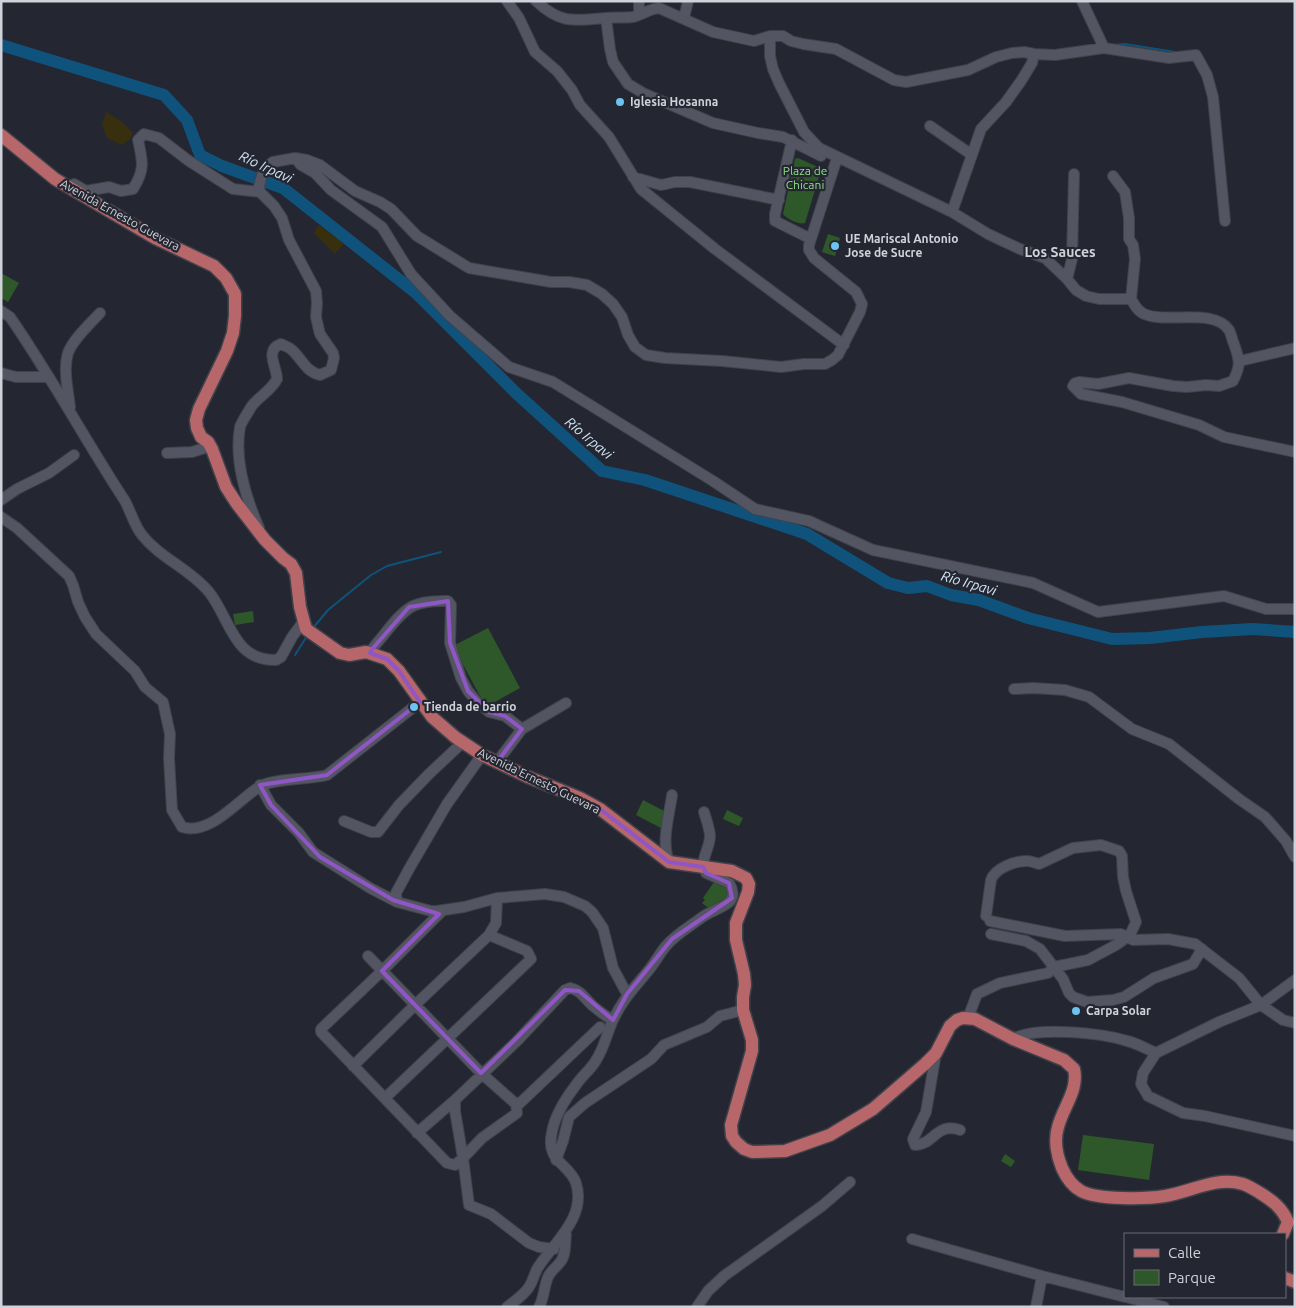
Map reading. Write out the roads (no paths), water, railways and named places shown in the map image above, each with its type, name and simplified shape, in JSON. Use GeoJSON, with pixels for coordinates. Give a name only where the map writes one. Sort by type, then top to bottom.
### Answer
{"type":"FeatureCollection","features":[{"type":"Feature","properties":{"kind":"main road","name":"Avenida Ernesto Guevara"},"geometry":{"type":"LineString","coordinates":[[1,135],[55,179],[155,238],[214,266],[226,278],[235,294],[236,306],[233,333],[199,409],[196,420],[197,428],[201,437],[211,446],[226,486],[237,504],[265,540],[291,564],[296,573],[300,607],[308,629],[340,653],[349,655],[366,652],[387,660],[400,671],[420,702],[444,728],[463,742],[482,755],[528,777],[580,798],[600,809],[669,862],[732,871],[746,878],[749,884],[748,892],[736,923],[736,932],[738,953],[745,985],[743,1010],[752,1040],[752,1051],[731,1126],[736,1142],[744,1149],[752,1152],[784,1151],[837,1132],[873,1109],[925,1064],[936,1053],[950,1026],[957,1020],[968,1018]]}},
{"type":"Feature","properties":{"kind":"main road"},"geometry":{"type":"LineString","coordinates":[[968,1018],[975,1019],[1013,1039],[1064,1060],[1074,1069],[1076,1082],[1056,1136],[1058,1152],[1066,1176],[1073,1185],[1082,1191],[1090,1194],[1148,1198],[1167,1196],[1224,1182],[1244,1184],[1275,1202],[1285,1214],[1289,1226]]}},
{"type":"Feature","properties":{"kind":"street"},"geometry":{"type":"LineString","coordinates":[[507,1],[519,18],[535,52],[557,71],[572,90],[580,105],[609,137],[641,189],[715,249],[844,345]]}},
{"type":"Feature","properties":{"kind":"street"},"geometry":{"type":"LineString","coordinates":[[536,1],[546,11],[574,21],[624,18],[659,8],[713,32],[754,41],[770,36],[783,36],[804,44],[836,49],[894,80],[906,82],[968,70],[996,57],[1012,53],[1024,52],[1055,55],[1104,48],[1169,58],[1196,55],[1207,74],[1213,97],[1225,222]]}},
{"type":"Feature","properties":{"kind":"street"},"geometry":{"type":"LineString","coordinates":[[639,1],[639,15]]}},
{"type":"Feature","properties":{"kind":"street"},"geometry":{"type":"LineString","coordinates":[[684,18],[688,1]]}},
{"type":"Feature","properties":{"kind":"street"},"geometry":{"type":"LineString","coordinates":[[1082,1],[1104,48]]}},
{"type":"Feature","properties":{"kind":"street"},"geometry":{"type":"LineString","coordinates":[[606,18],[613,62],[628,84],[643,93],[713,122],[749,132],[783,137],[816,152],[826,160],[837,158]]}},
{"type":"Feature","properties":{"kind":"street"},"geometry":{"type":"LineString","coordinates":[[770,36],[770,56],[773,69],[804,132],[819,148],[952,212],[988,234],[1045,258],[1067,278],[1076,290],[1086,296],[1099,299],[1131,299]]}},
{"type":"Feature","properties":{"kind":"street"},"geometry":{"type":"LineString","coordinates":[[952,212],[967,174],[981,129],[1006,102],[1032,64],[1034,54]]}},
{"type":"Feature","properties":{"kind":"street"},"geometry":{"type":"LineString","coordinates":[[930,126],[972,154]]}},
{"type":"Feature","properties":{"kind":"street"},"geometry":{"type":"LineString","coordinates":[[43,170],[86,190],[109,187],[121,191],[133,189],[140,178],[143,165],[138,140],[144,134],[159,138],[189,161],[233,188],[259,189],[282,218],[289,240],[314,286],[317,295],[316,317],[320,334],[333,353],[334,358],[331,370],[320,375],[310,371],[292,350],[281,344],[276,346],[272,351],[272,357],[277,379],[274,385],[252,405],[240,427],[238,448],[241,469],[248,497],[265,540]]}},
{"type":"Feature","properties":{"kind":"street"},"geometry":{"type":"LineString","coordinates":[[792,140],[775,214],[776,221],[811,239]]}},
{"type":"Feature","properties":{"kind":"street"},"geometry":{"type":"LineString","coordinates":[[259,189],[262,172],[266,166],[273,162],[295,158],[308,160],[320,165],[355,191],[391,209],[417,236],[469,268],[551,282],[587,285],[602,294],[613,304],[622,317],[635,347],[646,355],[781,367],[825,364],[832,360],[838,355],[844,345],[860,312],[862,304],[856,292],[814,258],[809,250],[837,158]]}},
{"type":"Feature","properties":{"kind":"street"},"geometry":{"type":"LineString","coordinates":[[295,158],[301,165],[315,173],[331,190],[382,227],[412,274],[450,316],[509,367],[553,382],[713,481],[755,510],[809,521],[872,550],[1033,583],[1098,612],[1224,596],[1266,609],[1295,609]]}},
{"type":"Feature","properties":{"kind":"street"},"geometry":{"type":"LineString","coordinates":[[1067,278],[1072,259],[1074,174]]}},
{"type":"Feature","properties":{"kind":"street"},"geometry":{"type":"LineString","coordinates":[[1113,176],[1124,192],[1129,218],[1129,239],[1133,245],[1135,259],[1131,299],[1138,310],[1147,316],[1205,318],[1220,322],[1229,329],[1240,361],[1239,370],[1233,381],[1219,386],[1173,386],[1129,378],[1098,384],[1079,382],[1075,383],[1074,386],[1081,394],[1122,402],[1200,425],[1224,437],[1295,452]]}},
{"type":"Feature","properties":{"kind":"street"},"geometry":{"type":"LineString","coordinates":[[634,177],[661,185],[675,182],[690,182],[779,200]]}},
{"type":"Feature","properties":{"kind":"street"},"geometry":{"type":"LineString","coordinates":[[1,311],[10,317],[49,377],[96,458],[127,505],[141,534],[158,551],[206,589],[216,600],[233,636],[241,646],[250,654],[269,661],[276,660],[281,657],[292,637],[308,629]]}},
{"type":"Feature","properties":{"kind":"street"},"geometry":{"type":"LineString","coordinates":[[70,411],[66,367],[68,353],[85,328],[100,313]]}},
{"type":"Feature","properties":{"kind":"street"},"geometry":{"type":"LineString","coordinates":[[1240,361],[1295,348]]}},
{"type":"Feature","properties":{"kind":"street"},"geometry":{"type":"LineString","coordinates":[[1,373],[16,378],[49,377]]}},
{"type":"Feature","properties":{"kind":"street"},"geometry":{"type":"LineString","coordinates":[[168,453],[192,452],[211,446]]}},
{"type":"Feature","properties":{"kind":"street"},"geometry":{"type":"LineString","coordinates":[[1,500],[17,489],[49,473],[74,455]]}},
{"type":"Feature","properties":{"kind":"street"},"geometry":{"type":"LineString","coordinates":[[1,517],[17,528],[69,576],[82,610],[96,634],[134,671],[145,687],[163,702],[170,734],[169,758],[172,810],[182,827],[195,829],[220,818],[260,785],[327,775],[420,702]]}},
{"type":"Feature","properties":{"kind":"street"},"geometry":{"type":"LineString","coordinates":[[370,653],[399,615],[409,607],[421,602],[448,601],[451,605],[450,643],[461,678],[468,691],[489,712],[505,716],[522,729]]}},
{"type":"Feature","properties":{"kind":"street"},"geometry":{"type":"LineString","coordinates":[[1014,689],[1065,690],[1089,697],[1132,729],[1169,744],[1238,799],[1265,817],[1286,841],[1295,857]]}},
{"type":"Feature","properties":{"kind":"street"},"geometry":{"type":"LineString","coordinates":[[497,762],[522,729],[566,703]]}},
{"type":"Feature","properties":{"kind":"street"},"geometry":{"type":"LineString","coordinates":[[344,821],[371,832],[378,832],[429,774],[463,742]]}},
{"type":"Feature","properties":{"kind":"street"},"geometry":{"type":"LineString","coordinates":[[397,902],[396,893],[409,868],[447,804],[482,755]]}},
{"type":"Feature","properties":{"kind":"street"},"geometry":{"type":"LineString","coordinates":[[260,785],[271,805],[299,833],[313,852],[370,888],[397,902],[431,912],[497,898],[545,894],[564,897],[585,906],[592,912],[603,928],[613,968],[627,994]]}},
{"type":"Feature","properties":{"kind":"street"},"geometry":{"type":"LineString","coordinates":[[669,862],[664,844],[672,795]]}},
{"type":"Feature","properties":{"kind":"street"},"geometry":{"type":"LineString","coordinates":[[507,1307],[530,1286],[537,1270],[566,1233],[578,1204],[576,1182],[556,1160],[551,1143],[556,1119],[577,1083],[587,1074],[597,1060],[613,1020],[627,994],[657,961],[672,939],[701,917],[730,902],[732,894],[730,884],[706,874],[703,867],[704,855],[710,836],[704,812]]}},
{"type":"Feature","properties":{"kind":"street"},"geometry":{"type":"LineString","coordinates":[[968,1018],[977,994],[1000,984],[1048,972],[1054,967],[1088,960],[1127,938],[1130,935],[1136,922],[1123,877],[1122,856],[1119,851],[1101,845],[1073,848],[1039,864],[1028,861],[999,869],[992,875],[988,918],[1065,936],[1121,934],[1127,938],[1133,940],[1168,939],[1189,942],[1239,978],[1261,1005],[1283,1020],[1295,1023]]}},
{"type":"Feature","properties":{"kind":"street"},"geometry":{"type":"LineString","coordinates":[[353,1066],[414,1005],[490,934],[496,923],[497,898]]}},
{"type":"Feature","properties":{"kind":"street"},"geometry":{"type":"LineString","coordinates":[[368,956],[382,971],[414,1005],[481,1073],[516,1104],[517,1113],[482,1138],[455,1165],[447,1163],[321,1032],[321,1029],[382,971],[442,911]]}},
{"type":"Feature","properties":{"kind":"street"},"geometry":{"type":"LineString","coordinates":[[385,1098],[531,959],[527,950],[490,934]]}},
{"type":"Feature","properties":{"kind":"street"},"geometry":{"type":"LineString","coordinates":[[991,934],[1033,944],[1044,953],[1063,979],[1069,993],[1073,997],[1087,1002],[1124,997],[1154,978],[1187,968],[1193,964],[1202,950]]}},
{"type":"Feature","properties":{"kind":"street"},"geometry":{"type":"LineString","coordinates":[[1295,980],[1261,1005],[1220,1022],[1156,1053],[1141,1079],[1144,1091],[1148,1096],[1183,1113],[1295,1136]]}},
{"type":"Feature","properties":{"kind":"street"},"geometry":{"type":"LineString","coordinates":[[417,1133],[517,1041],[565,990],[570,988],[579,991],[604,1016],[613,1020]]}},
{"type":"Feature","properties":{"kind":"street"},"geometry":{"type":"LineString","coordinates":[[556,1160],[570,1117],[585,1103],[651,1059],[664,1045],[707,1027],[720,1016],[743,1010]]}},
{"type":"Feature","properties":{"kind":"street"},"geometry":{"type":"LineString","coordinates":[[516,1104],[520,1103],[600,1027]]}},
{"type":"Feature","properties":{"kind":"street"},"geometry":{"type":"LineString","coordinates":[[1013,1039],[1021,1034],[1045,1032],[1104,1036],[1128,1041],[1156,1053]]}},
{"type":"Feature","properties":{"kind":"street"},"geometry":{"type":"LineString","coordinates":[[936,1053],[926,1112],[914,1143],[915,1145],[920,1145],[937,1132],[947,1128],[960,1130]]}},
{"type":"Feature","properties":{"kind":"street"},"geometry":{"type":"LineString","coordinates":[[454,1100],[469,1205],[491,1214],[529,1243],[538,1247],[554,1249]]}},
{"type":"Feature","properties":{"kind":"street"},"geometry":{"type":"LineString","coordinates":[[697,1307],[708,1291],[724,1276],[837,1194],[850,1182]]}},
{"type":"Feature","properties":{"kind":"street"},"geometry":{"type":"LineString","coordinates":[[539,1307],[549,1274],[563,1256],[566,1233]]}},
{"type":"Feature","properties":{"kind":"street"},"geometry":{"type":"LineString","coordinates":[[912,1239],[1042,1276],[1124,1297]]}},
{"type":"Feature","properties":{"kind":"street"},"geometry":{"type":"LineString","coordinates":[[1036,1307],[1042,1276]]}},
{"type":"Feature","properties":{"kind":"street"},"geometry":{"type":"LineString","coordinates":[[1129,1298],[1164,1307]]}},
{"type":"Feature","properties":{"kind":"waterway"},"geometry":{"type":"LineString","coordinates":[[1112,45],[1125,44],[1175,52]]}},
{"type":"Feature","properties":{"kind":"waterway","name":"Río Irpavi"},"geometry":{"type":"LineString","coordinates":[[1,45],[164,95],[187,120],[200,155],[222,166],[283,188],[416,293],[516,393],[602,471],[645,480],[807,534],[888,583],[908,588],[927,586],[951,595],[979,600],[1028,618],[1112,639],[1150,638],[1253,629],[1295,632]]}},
{"type":"Feature","properties":{"kind":"waterway"},"geometry":{"type":"LineString","coordinates":[[313,628],[328,610],[371,575],[387,566],[441,552]]}},
{"type":"Feature","properties":{"kind":"waterway"},"geometry":{"type":"LineString","coordinates":[[295,655],[307,636]]}},
{"type":"Feature","properties":{"kind":"place","name":"Iglesia Hosanna"},"geometry":{"type":"Point","coordinates":[620,102]}},
{"type":"Feature","properties":{"kind":"place","name":"UE Mariscal Antonio Jose de Sucre"},"geometry":{"type":"Point","coordinates":[835,246]}},
{"type":"Feature","properties":{"kind":"place","name":"Tienda de barrio"},"geometry":{"type":"Point","coordinates":[414,707]}},
{"type":"Feature","properties":{"kind":"place","name":"Carpa Solar"},"geometry":{"type":"Point","coordinates":[1076,1011]}},
{"type":"Feature","properties":{"kind":"district","name":"Los Sauces"},"geometry":{"type":"Point","coordinates":[1060,252]}},
{"type":"Feature","properties":{"kind":"park label","name":"Plaza de Chicani"},"geometry":{"type":"Point","coordinates":[805,178]}}]}
